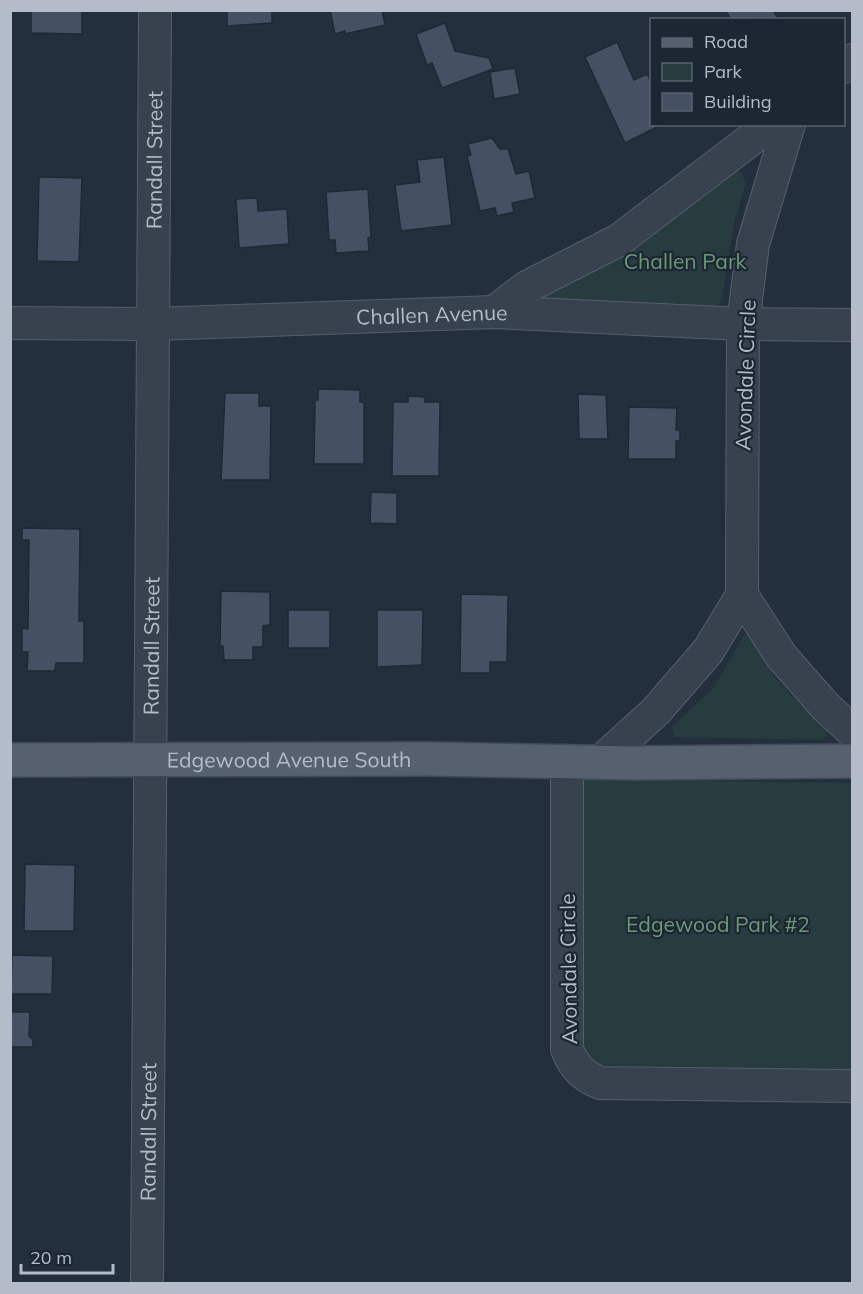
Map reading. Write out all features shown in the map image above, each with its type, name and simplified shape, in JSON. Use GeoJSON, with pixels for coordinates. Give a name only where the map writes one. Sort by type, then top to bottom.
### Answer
{"type":"FeatureCollection","features":[{"type":"Feature","properties":{"kind":"main road","name":"Edgewood Avenue South"},"geometry":{"type":"LineString","coordinates":[[10,760],[428,759],[583,763]]}},
{"type":"Feature","properties":{"kind":"main road"},"geometry":{"type":"LineString","coordinates":[[583,763],[852,760]]}},
{"type":"Feature","properties":{"kind":"street","name":"Randall Street"},"geometry":{"type":"LineString","coordinates":[[147,1284],[155,10]]}},
{"type":"Feature","properties":{"kind":"street"},"geometry":{"type":"LineString","coordinates":[[494,312],[527,287],[619,240],[768,126]]}},
{"type":"Feature","properties":{"kind":"street","name":"Avondale Circle"},"geometry":{"type":"LineString","coordinates":[[742,595],[743,324],[753,244],[788,126]]}},
{"type":"Feature","properties":{"kind":"street","name":"Challen Avenue"},"geometry":{"type":"LineString","coordinates":[[10,323],[153,324],[494,312],[743,324],[852,325]]}},
{"type":"Feature","properties":{"kind":"street"},"geometry":{"type":"LineString","coordinates":[[583,763],[656,711],[708,651],[742,595],[782,657],[826,707],[852,731]]}},
{"type":"Feature","properties":{"kind":"street","name":"Avondale Circle"},"geometry":{"type":"LineString","coordinates":[[583,763],[567,1049],[572,1063],[585,1077],[600,1083],[852,1086]]}},
{"type":"Feature","properties":{"kind":"green space","name":"Challen Park"},"geometry":{"type":"Polygon","coordinates":[[[732,169],[741,173],[746,183],[734,223],[722,300],[716,306],[536,301],[569,285],[691,207],[732,169]]]}},
{"type":"Feature","properties":{"kind":"green space"},"geometry":{"type":"Polygon","coordinates":[[[745,634],[754,639],[774,677],[828,733],[823,740],[674,737],[672,727],[714,687],[745,634]]]}},
{"type":"Feature","properties":{"kind":"green space","name":"Edgewood Park #2"},"geometry":{"type":"Polygon","coordinates":[[[582,779],[852,783],[852,1070],[584,1065],[582,779]]]}},
{"type":"Feature","properties":{"kind":"building"},"geometry":{"type":"Polygon","coordinates":[[[31,10],[82,10],[82,34],[31,33],[31,10]]]}},
{"type":"Feature","properties":{"kind":"building"},"geometry":{"type":"Polygon","coordinates":[[[227,10],[272,10],[272,23],[227,26],[227,10]]]}},
{"type":"Feature","properties":{"kind":"building"},"geometry":{"type":"Polygon","coordinates":[[[330,10],[382,10],[385,25],[335,34],[330,10]]]}},
{"type":"Feature","properties":{"kind":"building"},"geometry":{"type":"Polygon","coordinates":[[[725,10],[773,10],[778,18],[730,18],[725,10]]]}},
{"type":"Feature","properties":{"kind":"building"},"geometry":{"type":"Polygon","coordinates":[[[445,23],[455,51],[489,58],[493,69],[442,88],[432,63],[427,65],[416,34],[445,23]]]}},
{"type":"Feature","properties":{"kind":"building"},"geometry":{"type":"Polygon","coordinates":[[[617,42],[634,80],[647,74],[650,79],[650,126],[659,126],[625,143],[585,57],[617,42]]]}},
{"type":"Feature","properties":{"kind":"building"},"geometry":{"type":"Polygon","coordinates":[[[515,68],[520,94],[494,99],[490,72],[515,68]]]}},
{"type":"Feature","properties":{"kind":"building"},"geometry":{"type":"Polygon","coordinates":[[[492,138],[500,149],[508,149],[516,174],[529,171],[535,198],[512,203],[514,212],[497,216],[495,208],[480,211],[467,156],[471,155],[468,144],[492,138]]]}},
{"type":"Feature","properties":{"kind":"building"},"geometry":{"type":"Polygon","coordinates":[[[444,157],[452,225],[401,231],[395,185],[420,182],[417,160],[444,157]]]}},
{"type":"Feature","properties":{"kind":"building"},"geometry":{"type":"Polygon","coordinates":[[[39,177],[82,178],[79,262],[37,261],[39,177]]]}},
{"type":"Feature","properties":{"kind":"building"},"geometry":{"type":"Polygon","coordinates":[[[368,189],[371,237],[368,238],[369,251],[336,253],[335,240],[329,240],[326,192],[368,189]]]}},
{"type":"Feature","properties":{"kind":"building"},"geometry":{"type":"Polygon","coordinates":[[[257,198],[258,211],[287,209],[289,244],[239,248],[236,199],[257,198]]]}},
{"type":"Feature","properties":{"kind":"building"},"geometry":{"type":"Polygon","coordinates":[[[318,389],[360,390],[360,402],[364,402],[364,464],[314,464],[315,400],[318,400],[318,389]]]}},
{"type":"Feature","properties":{"kind":"building"},"geometry":{"type":"Polygon","coordinates":[[[225,393],[259,393],[259,406],[271,406],[270,480],[221,480],[225,393]]]}},
{"type":"Feature","properties":{"kind":"building"},"geometry":{"type":"Polygon","coordinates":[[[578,394],[606,395],[608,439],[579,439],[578,394]]]}},
{"type":"Feature","properties":{"kind":"building"},"geometry":{"type":"Polygon","coordinates":[[[408,396],[425,397],[425,402],[440,402],[439,476],[392,476],[393,402],[408,402],[408,396]]]}},
{"type":"Feature","properties":{"kind":"building"},"geometry":{"type":"Polygon","coordinates":[[[629,407],[677,408],[676,430],[680,430],[680,441],[676,441],[676,459],[628,459],[629,407]]]}},
{"type":"Feature","properties":{"kind":"building"},"geometry":{"type":"Polygon","coordinates":[[[371,492],[397,493],[397,524],[370,523],[371,492]]]}},
{"type":"Feature","properties":{"kind":"building"},"geometry":{"type":"Polygon","coordinates":[[[22,528],[80,529],[79,621],[84,621],[84,663],[56,663],[55,671],[27,671],[28,652],[22,652],[22,628],[28,629],[29,540],[22,540],[22,528]]]}},
{"type":"Feature","properties":{"kind":"building"},"geometry":{"type":"Polygon","coordinates":[[[221,591],[270,592],[270,625],[263,626],[263,647],[253,647],[253,660],[224,660],[223,646],[220,646],[221,591]]]}},
{"type":"Feature","properties":{"kind":"building"},"geometry":{"type":"Polygon","coordinates":[[[461,594],[508,595],[507,662],[490,662],[490,673],[460,673],[461,594]]]}},
{"type":"Feature","properties":{"kind":"building"},"geometry":{"type":"Polygon","coordinates":[[[288,610],[330,610],[330,648],[288,648],[288,610]]]}},
{"type":"Feature","properties":{"kind":"building"},"geometry":{"type":"Polygon","coordinates":[[[377,610],[423,610],[422,665],[377,667],[377,610]]]}},
{"type":"Feature","properties":{"kind":"building"},"geometry":{"type":"Polygon","coordinates":[[[25,864],[75,865],[74,931],[24,931],[25,864]]]}},
{"type":"Feature","properties":{"kind":"building"},"geometry":{"type":"Polygon","coordinates":[[[12,955],[53,956],[52,994],[11,994],[12,955]]]}},
{"type":"Feature","properties":{"kind":"building"},"geometry":{"type":"Polygon","coordinates":[[[10,1012],[30,1012],[29,1036],[33,1040],[33,1047],[10,1047],[10,1012]]]}}]}
